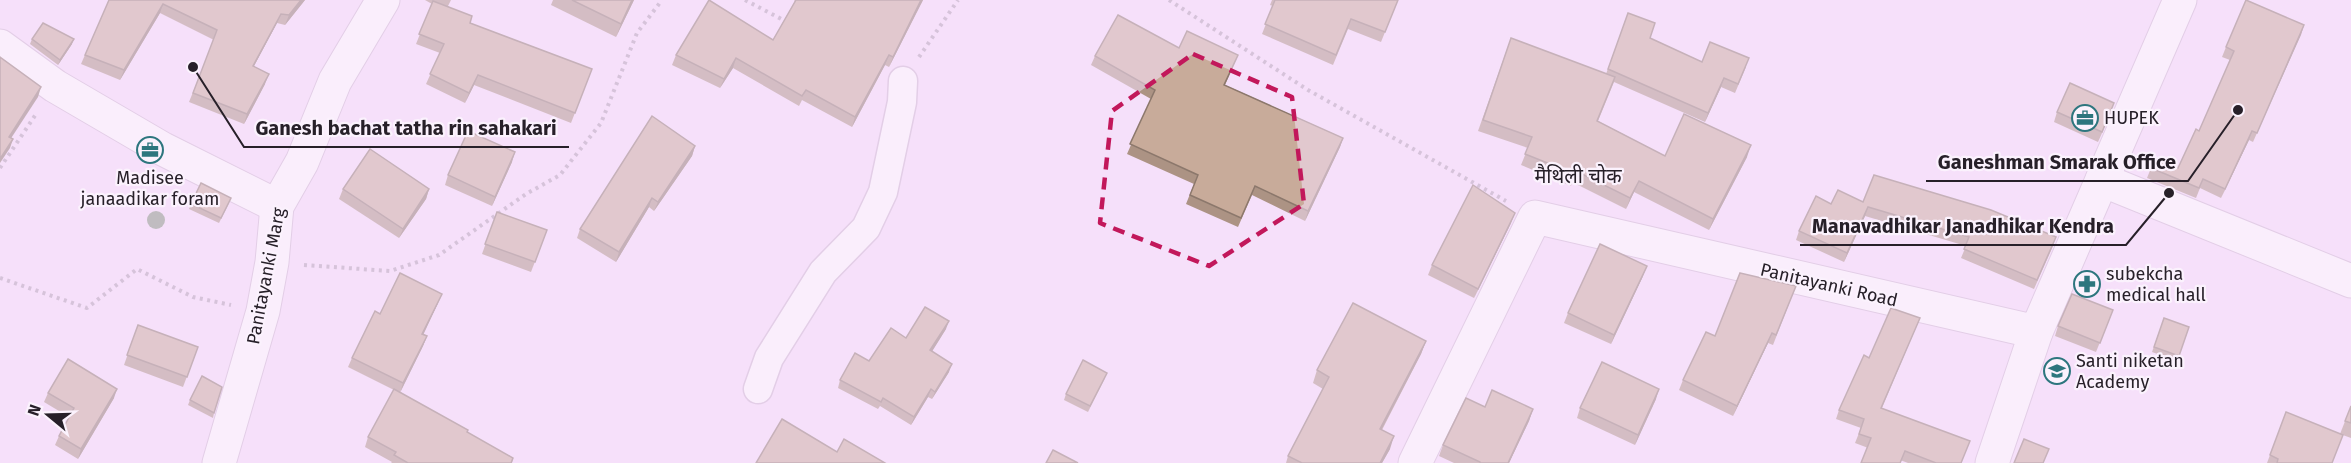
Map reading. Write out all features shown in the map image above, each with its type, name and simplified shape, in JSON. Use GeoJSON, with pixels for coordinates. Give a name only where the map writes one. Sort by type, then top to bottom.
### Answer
{"type":"FeatureCollection","features":[{"type":"Feature","properties":{"kind":"street","name":"Panitayanki Marg"},"geometry":{"type":"LineString","coordinates":[[219,463],[263,311],[272,262],[278,206],[302,162],[335,81],[383,0]]}},
{"type":"Feature","properties":{"kind":"street"},"geometry":{"type":"LineString","coordinates":[[1992,463],[2036,332],[2180,0]]}},
{"type":"Feature","properties":{"kind":"street"},"geometry":{"type":"LineString","coordinates":[[0,46],[55,86],[163,149],[278,206]]}},
{"type":"Feature","properties":{"kind":"street"},"geometry":{"type":"LineString","coordinates":[[758,389],[769,358],[823,272],[866,228],[871,219],[883,192],[903,102],[903,81]]}},
{"type":"Feature","properties":{"kind":"street"},"geometry":{"type":"LineString","coordinates":[[2102,180],[2351,281]]}},
{"type":"Feature","properties":{"kind":"street"},"geometry":{"type":"LineString","coordinates":[[1415,463],[1535,217]]}},
{"type":"Feature","properties":{"kind":"street","name":"Panitayanki Road"},"geometry":{"type":"LineString","coordinates":[[1535,217],[2036,332]]}},
{"type":"Feature","properties":{"kind":"path"},"geometry":{"type":"LineString","coordinates":[[272,262],[390,271],[439,255],[526,194],[560,175],[601,123],[637,33],[662,0]]}},
{"type":"Feature","properties":{"kind":"path"},"geometry":{"type":"LineString","coordinates":[[745,0],[798,27]]}},
{"type":"Feature","properties":{"kind":"path"},"geometry":{"type":"LineString","coordinates":[[903,81],[957,0]]}},
{"type":"Feature","properties":{"kind":"path"},"geometry":{"type":"LineString","coordinates":[[1168,0],[1308,90],[1535,217]]}},
{"type":"Feature","properties":{"kind":"path"},"geometry":{"type":"LineString","coordinates":[[0,168],[55,86]]}},
{"type":"Feature","properties":{"kind":"path"},"geometry":{"type":"LineString","coordinates":[[0,278],[87,308],[137,269],[193,297],[263,311]]}},
{"type":"Feature","properties":{"kind":"highlighted area"},"geometry":{"type":"Polygon","coordinates":[[[1193,54],[1292,97],[1304,204],[1209,266],[1100,223],[1112,111],[1193,54]]]}},
{"type":"Feature","properties":{"kind":"building"},"geometry":{"type":"Polygon","coordinates":[[[109,0],[301,0],[289,15],[281,14],[253,66],[269,74],[247,114],[193,93],[217,30],[163,4],[124,70],[85,55],[109,0]]]}},
{"type":"Feature","properties":{"kind":"building"},"geometry":{"type":"Polygon","coordinates":[[[572,0],[632,0],[621,24],[572,0]]]}},
{"type":"Feature","properties":{"kind":"building"},"geometry":{"type":"Polygon","coordinates":[[[709,0],[773,40],[796,0],[921,0],[893,57],[889,55],[855,117],[806,90],[802,96],[736,58],[724,79],[676,55],[709,0]]]}},
{"type":"Feature","properties":{"kind":"building"},"geometry":{"type":"Polygon","coordinates":[[[1275,0],[1398,0],[1385,32],[1351,19],[1336,55],[1265,24],[1275,0]]]}},
{"type":"Feature","properties":{"kind":"building"},"geometry":{"type":"Polygon","coordinates":[[[2246,0],[2304,25],[2257,133],[2252,131],[2225,189],[2203,179],[2199,188],[2151,168],[2155,158],[2178,168],[2196,129],[2199,131],[2234,51],[2226,47],[2246,0]]]}},
{"type":"Feature","properties":{"kind":"building"},"geometry":{"type":"Polygon","coordinates":[[[433,1],[472,16],[470,23],[592,69],[575,113],[478,75],[469,93],[430,74],[444,44],[419,34],[433,1]]]}},
{"type":"Feature","properties":{"kind":"building"},"geometry":{"type":"Polygon","coordinates":[[[1628,13],[1655,23],[1650,38],[1702,62],[1710,42],[1749,58],[1738,84],[1724,78],[1708,113],[1608,69],[1628,13]]]}},
{"type":"Feature","properties":{"kind":"building"},"geometry":{"type":"Polygon","coordinates":[[[1118,15],[1179,48],[1187,31],[1238,55],[1224,85],[1343,138],[1308,211],[1255,186],[1241,218],[1190,195],[1198,175],[1130,144],[1155,90],[1095,56],[1118,15]]]}},
{"type":"Feature","properties":{"kind":"building"},"geometry":{"type":"Polygon","coordinates":[[[43,23],[74,39],[60,60],[32,39],[43,23]]]}},
{"type":"Feature","properties":{"kind":"building"},"geometry":{"type":"Polygon","coordinates":[[[1511,38],[1615,77],[1597,121],[1665,156],[1684,114],[1751,145],[1713,219],[1639,181],[1630,198],[1576,171],[1575,174],[1525,154],[1532,137],[1483,120],[1511,38]]]}},
{"type":"Feature","properties":{"kind":"building"},"geometry":{"type":"Polygon","coordinates":[[[0,57],[41,87],[9,137],[13,139],[0,159],[0,57]]]}},
{"type":"Feature","properties":{"kind":"building"},"geometry":{"type":"Polygon","coordinates":[[[2070,83],[2114,103],[2102,132],[2057,112],[2070,83]]]}},
{"type":"Feature","properties":{"kind":"building"},"geometry":{"type":"Polygon","coordinates":[[[652,116],[695,146],[658,202],[652,198],[619,252],[580,229],[652,116]]]}},
{"type":"Feature","properties":{"kind":"building"},"geometry":{"type":"Polygon","coordinates":[[[468,131],[515,152],[495,197],[448,175],[468,131]]]}},
{"type":"Feature","properties":{"kind":"building"},"geometry":{"type":"Polygon","coordinates":[[[370,149],[429,189],[403,229],[343,189],[370,149]]]}},
{"type":"Feature","properties":{"kind":"building"},"geometry":{"type":"Polygon","coordinates":[[[1874,175],[1991,210],[2056,237],[2037,280],[1964,249],[1969,237],[1868,207],[1847,253],[1799,231],[1816,196],[1831,204],[1838,190],[1863,202],[1874,175]]]}},
{"type":"Feature","properties":{"kind":"building"},"geometry":{"type":"Polygon","coordinates":[[[201,183],[231,198],[221,218],[191,204],[201,183]]]}},
{"type":"Feature","properties":{"kind":"building"},"geometry":{"type":"Polygon","coordinates":[[[1473,185],[1515,213],[1478,289],[1432,265],[1473,185]]]}},
{"type":"Feature","properties":{"kind":"building"},"geometry":{"type":"Polygon","coordinates":[[[497,212],[547,230],[535,262],[485,244],[497,212]]]}},
{"type":"Feature","properties":{"kind":"building"},"geometry":{"type":"Polygon","coordinates":[[[1600,244],[1647,266],[1614,335],[1568,313],[1600,244]]]}},
{"type":"Feature","properties":{"kind":"building"},"geometry":{"type":"Polygon","coordinates":[[[400,273],[442,294],[422,334],[427,336],[403,383],[352,358],[375,311],[380,314],[400,273]]]}},
{"type":"Feature","properties":{"kind":"building"},"geometry":{"type":"Polygon","coordinates":[[[1740,273],[1796,286],[1776,335],[1772,333],[1737,406],[1683,380],[1706,332],[1715,336],[1740,273]]]}},
{"type":"Feature","properties":{"kind":"building"},"geometry":{"type":"Polygon","coordinates":[[[2072,294],[2113,310],[2100,343],[2058,326],[2072,294]]]}},
{"type":"Feature","properties":{"kind":"building"},"geometry":{"type":"Polygon","coordinates":[[[1353,303],[1426,341],[1380,429],[1394,436],[1380,463],[1302,463],[1288,456],[1329,377],[1317,370],[1353,303]]]}},
{"type":"Feature","properties":{"kind":"building"},"geometry":{"type":"Polygon","coordinates":[[[925,307],[949,321],[930,350],[952,364],[935,392],[931,389],[914,417],[883,398],[881,402],[840,380],[855,353],[869,361],[891,328],[906,338],[925,307]]]}},
{"type":"Feature","properties":{"kind":"building"},"geometry":{"type":"Polygon","coordinates":[[[1891,308],[1920,318],[1881,408],[1970,441],[1961,463],[1936,463],[1905,451],[1900,463],[1861,463],[1871,438],[1859,434],[1864,419],[1839,410],[1864,355],[1869,358],[1891,308]]]}},
{"type":"Feature","properties":{"kind":"building"},"geometry":{"type":"Polygon","coordinates":[[[2164,318],[2189,327],[2179,356],[2154,347],[2164,318]]]}},
{"type":"Feature","properties":{"kind":"building"},"geometry":{"type":"Polygon","coordinates":[[[138,325],[198,347],[187,377],[127,355],[138,325]]]}},
{"type":"Feature","properties":{"kind":"building"},"geometry":{"type":"Polygon","coordinates":[[[68,359],[117,389],[81,449],[59,436],[74,408],[48,393],[68,359]]]}},
{"type":"Feature","properties":{"kind":"building"},"geometry":{"type":"Polygon","coordinates":[[[1083,360],[1107,373],[1090,406],[1066,394],[1083,360]]]}},
{"type":"Feature","properties":{"kind":"building"},"geometry":{"type":"Polygon","coordinates":[[[1602,362],[1659,389],[1638,435],[1580,408],[1602,362]]]}},
{"type":"Feature","properties":{"kind":"building"},"geometry":{"type":"Polygon","coordinates":[[[202,376],[222,387],[214,413],[190,400],[202,376]]]}},
{"type":"Feature","properties":{"kind":"building"},"geometry":{"type":"Polygon","coordinates":[[[394,389],[513,458],[511,463],[408,463],[394,455],[396,452],[368,437],[394,389]]]}},
{"type":"Feature","properties":{"kind":"building"},"geometry":{"type":"Polygon","coordinates":[[[1492,390],[1533,409],[1508,463],[1480,463],[1443,445],[1466,398],[1485,407],[1492,390]]]}},
{"type":"Feature","properties":{"kind":"building"},"geometry":{"type":"Polygon","coordinates":[[[2351,406],[2351,423],[2345,421],[2351,406]]]}},
{"type":"Feature","properties":{"kind":"building"},"geometry":{"type":"Polygon","coordinates":[[[2286,412],[2343,435],[2332,463],[2277,463],[2278,459],[2270,455],[2286,412]]]}},
{"type":"Feature","properties":{"kind":"building"},"geometry":{"type":"Polygon","coordinates":[[[782,419],[837,452],[844,439],[885,463],[756,463],[782,419]]]}},
{"type":"Feature","properties":{"kind":"building"},"geometry":{"type":"Polygon","coordinates":[[[2024,439],[2049,449],[2043,463],[2014,463],[2024,439]]]}},
{"type":"Feature","properties":{"kind":"building"},"geometry":{"type":"Polygon","coordinates":[[[1053,450],[1078,463],[1046,463],[1053,450]]]}},
{"type":"Feature","properties":{"kind":"place","name":"Ganesh bachat tatha rin sahakari"},"geometry":{"type":"Point","coordinates":[193,67]}},
{"type":"Feature","properties":{"kind":"place","name":"Ganeshman Smarak Office"},"geometry":{"type":"Point","coordinates":[2238,110]}},
{"type":"Feature","properties":{"kind":"place","name":"HUPEK"},"geometry":{"type":"Point","coordinates":[2085,118]}},
{"type":"Feature","properties":{"kind":"place","name":"Madisee janaadikar foram"},"geometry":{"type":"Point","coordinates":[150,150]}},
{"type":"Feature","properties":{"kind":"place","name":"Manavadhikar Janadhikar Kendra"},"geometry":{"type":"Point","coordinates":[2169,193]}},
{"type":"Feature","properties":{"kind":"place","name":"subekcha medical hall"},"geometry":{"type":"Point","coordinates":[2087,284]}},
{"type":"Feature","properties":{"kind":"place","name":"Santi niketan Academy"},"geometry":{"type":"Point","coordinates":[2057,371]}},
{"type":"Feature","properties":{"kind":"district","name":"मैथिली चोक"},"geometry":{"type":"Point","coordinates":[1578,176]}}]}
